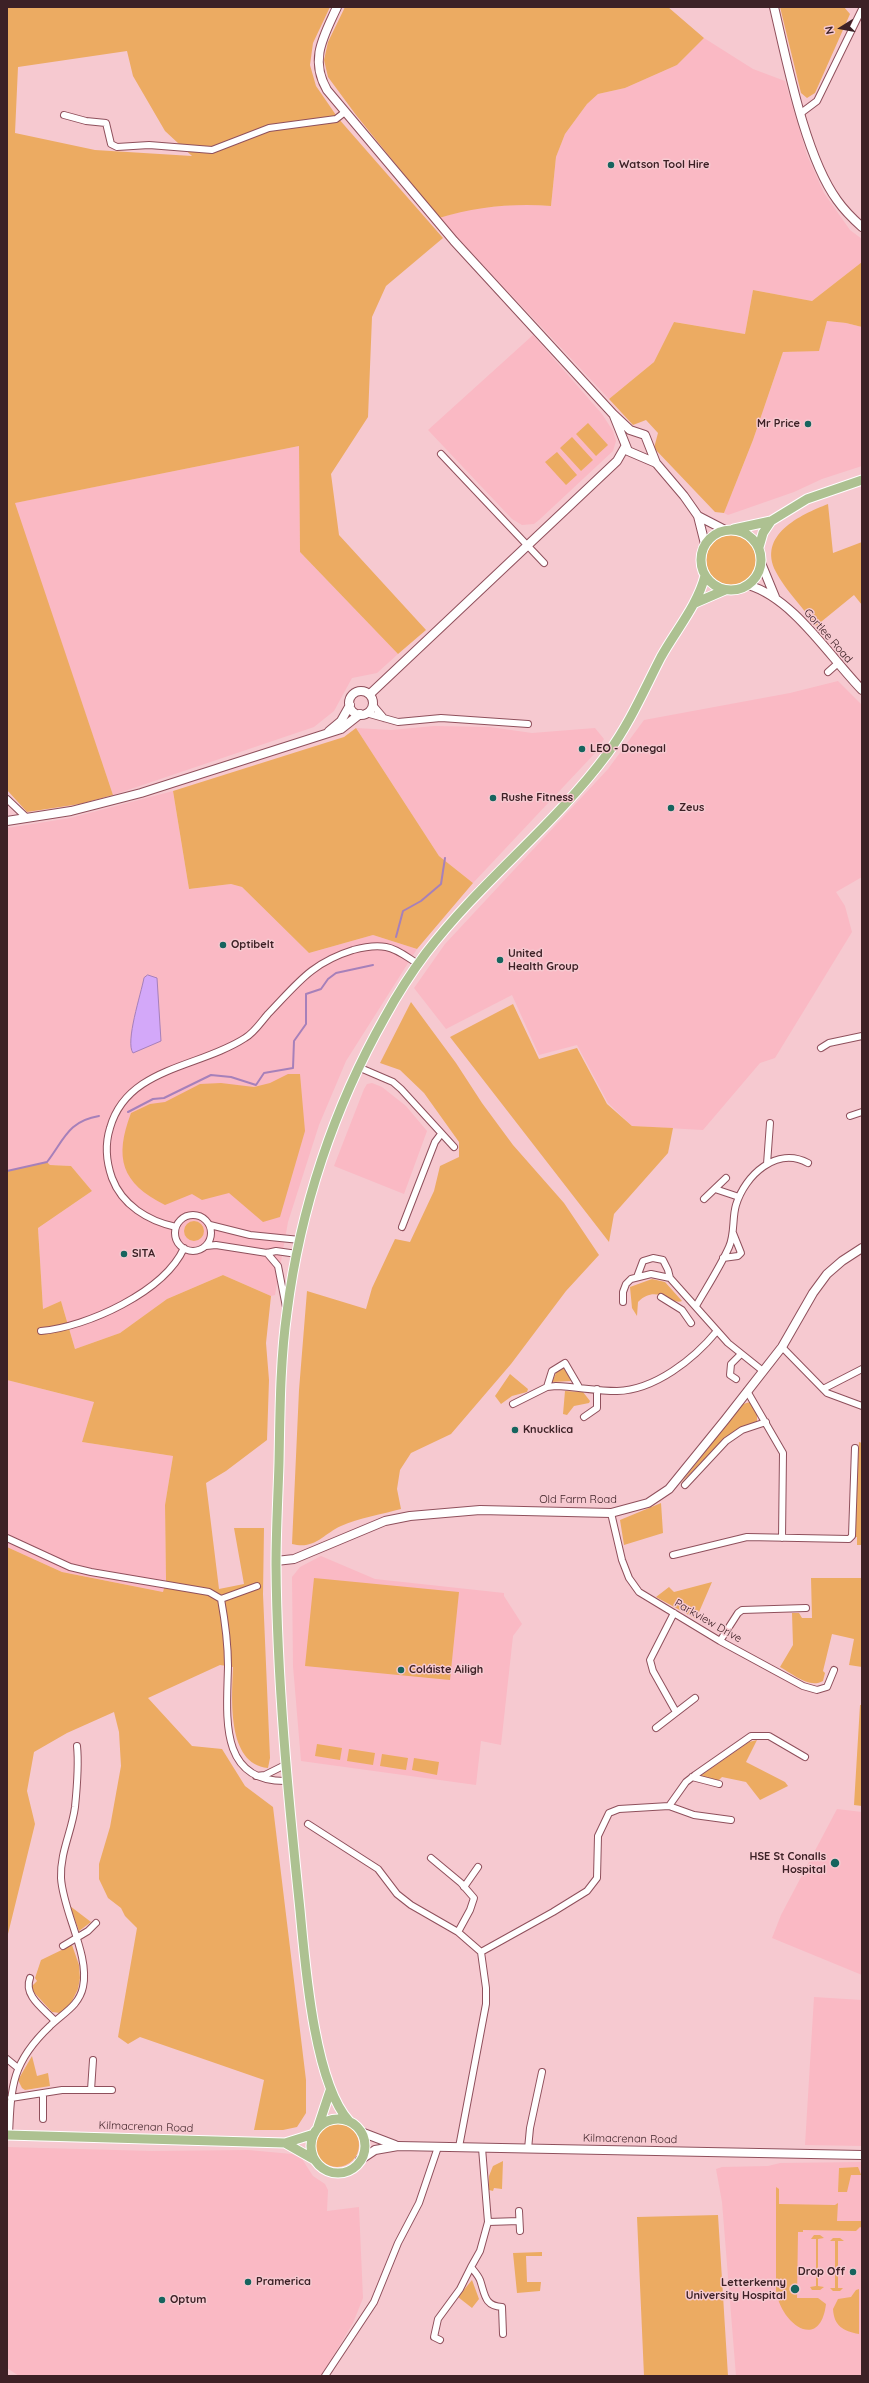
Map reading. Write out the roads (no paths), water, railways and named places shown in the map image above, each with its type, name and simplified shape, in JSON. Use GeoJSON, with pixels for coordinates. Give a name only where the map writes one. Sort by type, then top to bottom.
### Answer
{"type":"FeatureCollection","features":[{"type":"Feature","properties":{"kind":"main road"},"geometry":{"type":"LineString","coordinates":[[725,590],[710,583],[705,576],[700,560],[705,544],[710,537],[729,529],[771,521],[807,499],[862,480]]}},
{"type":"Feature","properties":{"kind":"main road"},"geometry":{"type":"LineString","coordinates":[[695,603],[725,590],[734,590],[748,585],[759,571],[761,563],[759,548],[763,533],[771,521]]}},
{"type":"Feature","properties":{"kind":"main road"},"geometry":{"type":"LineString","coordinates":[[729,529],[749,535],[759,548]]}},
{"type":"Feature","properties":{"kind":"main road"},"geometry":{"type":"LineString","coordinates":[[285,2143],[316,2161],[326,2170],[337,2172],[352,2168],[360,2160],[364,2148],[360,2132],[339,2110],[330,2091],[323,2061],[307,1978],[286,1781],[276,1561],[280,1430],[287,1310],[300,1240],[320,1168],[337,1117],[358,1067],[388,1012],[418,964],[461,911],[556,812],[607,754],[641,698],[670,642],[695,603],[705,576]]}},
{"type":"Feature","properties":{"kind":"main road"},"geometry":{"type":"LineString","coordinates":[[316,2161],[311,2148],[330,2091]]}},
{"type":"Feature","properties":{"kind":"main road"},"geometry":{"type":"LineString","coordinates":[[285,2143],[316,2131],[334,2119],[349,2122]]}},
{"type":"Feature","properties":{"kind":"main road","name":"Kilmacrenan Road"},"geometry":{"type":"LineString","coordinates":[[8,2135],[285,2143]]}},
{"type":"Feature","properties":{"kind":"street"},"geometry":{"type":"LineString","coordinates":[[337,7],[319,50],[318,67],[324,85],[454,241],[613,414],[635,431],[645,435],[656,463],[698,516],[705,544]]}},
{"type":"Feature","properties":{"kind":"street"},"geometry":{"type":"LineString","coordinates":[[774,7],[809,141],[825,179],[836,200],[862,227]]}},
{"type":"Feature","properties":{"kind":"street"},"geometry":{"type":"LineString","coordinates":[[801,113],[817,101],[862,9]]}},
{"type":"Feature","properties":{"kind":"street"},"geometry":{"type":"LineString","coordinates":[[64,115],[86,121],[106,123],[111,144],[117,148],[149,144],[212,150],[268,128],[336,119],[345,112]]}},
{"type":"Feature","properties":{"kind":"street"},"geometry":{"type":"LineString","coordinates":[[613,414],[629,452],[656,463]]}},
{"type":"Feature","properties":{"kind":"street"},"geometry":{"type":"LineString","coordinates":[[370,694],[618,461],[628,435],[635,431]]}},
{"type":"Feature","properties":{"kind":"street"},"geometry":{"type":"LineString","coordinates":[[618,461],[638,455],[646,450],[648,445]]}},
{"type":"Feature","properties":{"kind":"street"},"geometry":{"type":"LineString","coordinates":[[441,454],[526,546],[544,563]]}},
{"type":"Feature","properties":{"kind":"street"},"geometry":{"type":"LineString","coordinates":[[698,516],[729,529]]}},
{"type":"Feature","properties":{"kind":"street","name":"Gortlee Road"},"geometry":{"type":"LineString","coordinates":[[761,563],[775,597]]}},
{"type":"Feature","properties":{"kind":"street","name":"Gortlee Road"},"geometry":{"type":"LineString","coordinates":[[748,585],[775,597],[794,614],[837,664],[862,690]]}},
{"type":"Feature","properties":{"kind":"street"},"geometry":{"type":"LineString","coordinates":[[828,672],[837,664]]}},
{"type":"Feature","properties":{"kind":"street"},"geometry":{"type":"LineString","coordinates":[[325,734],[341,721],[350,705],[351,698],[356,692],[363,691],[370,694]]}},
{"type":"Feature","properties":{"kind":"street"},"geometry":{"type":"LineString","coordinates":[[370,694],[373,705],[384,718]]}},
{"type":"Feature","properties":{"kind":"street"},"geometry":{"type":"LineString","coordinates":[[350,705],[354,711],[398,722],[441,718],[528,724]]}},
{"type":"Feature","properties":{"kind":"street"},"geometry":{"type":"LineString","coordinates":[[7,821],[71,811],[141,793],[341,729],[373,705]]}},
{"type":"Feature","properties":{"kind":"street"},"geometry":{"type":"LineString","coordinates":[[7,799],[27,818]]}},
{"type":"Feature","properties":{"kind":"street"},"geometry":{"type":"LineString","coordinates":[[176,1227],[151,1219],[134,1209],[128,1204],[114,1184],[109,1171],[106,1149],[112,1117],[122,1100],[136,1086],[150,1078],[208,1057],[247,1037],[309,971],[331,958],[363,947],[386,947],[399,952],[418,964]]}},
{"type":"Feature","properties":{"kind":"street"},"geometry":{"type":"LineString","coordinates":[[821,1048],[829,1043],[862,1036]]}},
{"type":"Feature","properties":{"kind":"street"},"geometry":{"type":"LineString","coordinates":[[358,1067],[393,1082],[401,1088],[454,1147]]}},
{"type":"Feature","properties":{"kind":"street"},"geometry":{"type":"LineString","coordinates":[[850,1116],[862,1112]]}},
{"type":"Feature","properties":{"kind":"street"},"geometry":{"type":"LineString","coordinates":[[767,1164],[770,1123]]}},
{"type":"Feature","properties":{"kind":"street"},"geometry":{"type":"LineString","coordinates":[[402,1227],[435,1142],[441,1134]]}},
{"type":"Feature","properties":{"kind":"street"},"geometry":{"type":"LineString","coordinates":[[682,1310],[693,1303],[730,1246],[733,1233],[733,1218],[739,1197],[747,1182],[767,1164],[787,1158],[798,1158],[808,1163]]}},
{"type":"Feature","properties":{"kind":"street"},"geometry":{"type":"LineString","coordinates":[[704,1199],[726,1178]]}},
{"type":"Feature","properties":{"kind":"street"},"geometry":{"type":"LineString","coordinates":[[715,1189],[739,1197]]}},
{"type":"Feature","properties":{"kind":"street"},"geometry":{"type":"LineString","coordinates":[[297,1254],[276,1251],[268,1253],[216,1245],[206,1246],[195,1251],[184,1248],[176,1239],[176,1227],[183,1218],[190,1215],[202,1217],[210,1225],[250,1235],[300,1240]]}},
{"type":"Feature","properties":{"kind":"street"},"geometry":{"type":"LineString","coordinates":[[206,1246],[211,1236],[210,1225]]}},
{"type":"Feature","properties":{"kind":"street"},"geometry":{"type":"LineString","coordinates":[[723,1258],[738,1256],[741,1253],[733,1233]]}},
{"type":"Feature","properties":{"kind":"street"},"geometry":{"type":"LineString","coordinates":[[41,1331],[83,1322],[132,1298],[162,1277],[184,1248]]}},
{"type":"Feature","properties":{"kind":"street","name":"Old Farm Road"},"geometry":{"type":"LineString","coordinates":[[276,1561],[294,1559],[385,1521],[410,1516],[480,1510],[612,1513],[648,1503],[669,1489],[782,1347],[813,1293],[827,1274],[842,1261],[862,1248]]}},
{"type":"Feature","properties":{"kind":"street"},"geometry":{"type":"LineString","coordinates":[[268,1253],[278,1266],[287,1310]]}},
{"type":"Feature","properties":{"kind":"street"},"geometry":{"type":"LineString","coordinates":[[637,1277],[643,1261],[653,1258],[662,1260],[668,1270],[670,1278],[717,1331],[740,1355],[763,1371]]}},
{"type":"Feature","properties":{"kind":"street"},"geometry":{"type":"LineString","coordinates":[[623,1302],[623,1292],[626,1284],[637,1277],[656,1274],[670,1278]]}},
{"type":"Feature","properties":{"kind":"street"},"geometry":{"type":"LineString","coordinates":[[661,1297],[682,1310],[691,1323]]}},
{"type":"Feature","properties":{"kind":"street"},"geometry":{"type":"LineString","coordinates":[[513,1404],[547,1387],[631,1390],[658,1379],[697,1352],[717,1331]]}},
{"type":"Feature","properties":{"kind":"street"},"geometry":{"type":"LineString","coordinates":[[782,1347],[822,1389],[838,1399],[862,1406]]}},
{"type":"Feature","properties":{"kind":"street"},"geometry":{"type":"LineString","coordinates":[[736,1379],[730,1375],[731,1364],[740,1355]]}},
{"type":"Feature","properties":{"kind":"street"},"geometry":{"type":"LineString","coordinates":[[547,1387],[552,1371],[565,1363],[579,1387]]}},
{"type":"Feature","properties":{"kind":"street"},"geometry":{"type":"LineString","coordinates":[[822,1389],[862,1369]]}},
{"type":"Feature","properties":{"kind":"street"},"geometry":{"type":"LineString","coordinates":[[584,1417],[597,1408],[597,1389]]}},
{"type":"Feature","properties":{"kind":"street"},"geometry":{"type":"LineString","coordinates":[[747,1391],[783,1453],[782,1538]]}},
{"type":"Feature","properties":{"kind":"street"},"geometry":{"type":"LineString","coordinates":[[685,1485],[726,1441],[742,1430],[766,1422]]}},
{"type":"Feature","properties":{"kind":"street"},"geometry":{"type":"LineString","coordinates":[[673,1555],[747,1537],[844,1540],[852,1536],[855,1448]]}},
{"type":"Feature","properties":{"kind":"street","name":"Parkview Drive"},"geometry":{"type":"LineString","coordinates":[[612,1513],[616,1540],[629,1578],[640,1592],[720,1641],[803,1686],[817,1690],[827,1687],[834,1670]]}},
{"type":"Feature","properties":{"kind":"street"},"geometry":{"type":"LineString","coordinates":[[7,1538],[70,1566],[110,1576],[209,1592],[221,1599]]}},
{"type":"Feature","properties":{"kind":"street"},"geometry":{"type":"LineString","coordinates":[[221,1599],[256,1586]]}},
{"type":"Feature","properties":{"kind":"street"},"geometry":{"type":"LineString","coordinates":[[221,1599],[226,1632],[226,1690],[230,1739],[243,1767],[255,1776],[273,1781],[286,1781]]}},
{"type":"Feature","properties":{"kind":"street"},"geometry":{"type":"LineString","coordinates":[[720,1641],[738,1613],[742,1610],[806,1608]]}},
{"type":"Feature","properties":{"kind":"street"},"geometry":{"type":"LineString","coordinates":[[674,1613],[650,1660],[653,1671],[676,1712]]}},
{"type":"Feature","properties":{"kind":"street"},"geometry":{"type":"LineString","coordinates":[[656,1728],[695,1698]]}},
{"type":"Feature","properties":{"kind":"street"},"geometry":{"type":"LineString","coordinates":[[669,1806],[692,1777],[751,1736],[770,1736],[805,1756]]}},
{"type":"Feature","properties":{"kind":"street"},"geometry":{"type":"LineString","coordinates":[[8,2135],[10,2098],[18,2068],[38,2038],[55,2021],[73,2007],[83,1987],[84,1971],[68,1914],[61,1868],[64,1847],[75,1807],[78,1758],[77,1746]]}},
{"type":"Feature","properties":{"kind":"street"},"geometry":{"type":"LineString","coordinates":[[255,1776],[265,1775],[285,1765]]}},
{"type":"Feature","properties":{"kind":"street"},"geometry":{"type":"LineString","coordinates":[[692,1777],[719,1784]]}},
{"type":"Feature","properties":{"kind":"street"},"geometry":{"type":"LineString","coordinates":[[481,1952],[586,1891],[597,1878],[598,1836],[609,1813],[619,1809],[669,1806],[694,1815],[731,1820]]}},
{"type":"Feature","properties":{"kind":"street"},"geometry":{"type":"LineString","coordinates":[[308,1824],[378,1870],[397,1894],[411,1905],[458,1932],[481,1952],[486,1988],[486,2004],[459,2147]]}},
{"type":"Feature","properties":{"kind":"street"},"geometry":{"type":"LineString","coordinates":[[432,1858],[474,1898],[470,1910],[458,1932]]}},
{"type":"Feature","properties":{"kind":"street"},"geometry":{"type":"LineString","coordinates":[[464,1887],[478,1867]]}},
{"type":"Feature","properties":{"kind":"street"},"geometry":{"type":"LineString","coordinates":[[63,1946],[76,1939],[96,1923]]}},
{"type":"Feature","properties":{"kind":"street"},"geometry":{"type":"LineString","coordinates":[[30,1978],[27,1987],[29,1994],[55,2021]]}},
{"type":"Feature","properties":{"kind":"street"},"geometry":{"type":"LineString","coordinates":[[7,2058],[18,2068]]}},
{"type":"Feature","properties":{"kind":"street"},"geometry":{"type":"LineString","coordinates":[[91,2090],[92,2060]]}},
{"type":"Feature","properties":{"kind":"street"},"geometry":{"type":"LineString","coordinates":[[528,2149],[542,2072]]}},
{"type":"Feature","properties":{"kind":"street"},"geometry":{"type":"LineString","coordinates":[[10,2098],[69,2090],[112,2090]]}},
{"type":"Feature","properties":{"kind":"street"},"geometry":{"type":"LineString","coordinates":[[43,2094],[43,2119]]}},
{"type":"Feature","properties":{"kind":"street","name":"Kilmacrenan Road"},"geometry":{"type":"LineString","coordinates":[[360,2132],[398,2146]]}},
{"type":"Feature","properties":{"kind":"street","name":"Kilmacrenan Road"},"geometry":{"type":"LineString","coordinates":[[360,2160],[375,2150],[398,2146],[862,2155]]}},
{"type":"Feature","properties":{"kind":"street"},"geometry":{"type":"LineString","coordinates":[[325,2376],[374,2302],[398,2243],[419,2203],[438,2147]]}},
{"type":"Feature","properties":{"kind":"street"},"geometry":{"type":"LineString","coordinates":[[440,2340],[434,2337],[438,2319],[460,2289],[480,2251],[488,2222],[482,2148]]}},
{"type":"Feature","properties":{"kind":"street"},"geometry":{"type":"LineString","coordinates":[[519,2211],[520,2231]]}},
{"type":"Feature","properties":{"kind":"street"},"geometry":{"type":"LineString","coordinates":[[488,2222],[519,2221]]}},
{"type":"Feature","properties":{"kind":"street"},"geometry":{"type":"LineString","coordinates":[[471,2267],[480,2279],[487,2302],[493,2307],[502,2307],[503,2334]]}},
{"type":"Feature","properties":{"kind":"waterway"},"geometry":{"type":"LineString","coordinates":[[396,937],[403,911],[421,901],[441,884],[445,858]]}},
{"type":"Feature","properties":{"kind":"waterway"},"geometry":{"type":"LineString","coordinates":[[128,1112],[153,1099],[164,1098],[211,1075],[231,1077],[256,1085],[264,1073],[293,1068],[294,1041],[306,1024],[306,994],[321,989],[328,979],[336,973],[373,965]]}},
{"type":"Feature","properties":{"kind":"waterway"},"geometry":{"type":"LineString","coordinates":[[7,1171],[47,1162],[73,1127],[80,1122],[99,1116]]}},
{"type":"Feature","properties":{"kind":"place","name":"Watson Tool Hire"},"geometry":{"type":"Point","coordinates":[611,165]}},
{"type":"Feature","properties":{"kind":"place","name":"Mr Price"},"geometry":{"type":"Point","coordinates":[808,424]}},
{"type":"Feature","properties":{"kind":"place","name":"LEO - Donegal"},"geometry":{"type":"Point","coordinates":[582,749]}},
{"type":"Feature","properties":{"kind":"place","name":"Rushe Fitness"},"geometry":{"type":"Point","coordinates":[493,798]}},
{"type":"Feature","properties":{"kind":"place","name":"Zeus"},"geometry":{"type":"Point","coordinates":[671,808]}},
{"type":"Feature","properties":{"kind":"place","name":"Optibelt"},"geometry":{"type":"Point","coordinates":[223,945]}},
{"type":"Feature","properties":{"kind":"place","name":"United Health Group"},"geometry":{"type":"Point","coordinates":[500,960]}},
{"type":"Feature","properties":{"kind":"place","name":"SITA"},"geometry":{"type":"Point","coordinates":[124,1254]}},
{"type":"Feature","properties":{"kind":"place","name":"Knucklica"},"geometry":{"type":"Point","coordinates":[515,1430]}},
{"type":"Feature","properties":{"kind":"place","name":"Coláiste Ailigh"},"geometry":{"type":"Point","coordinates":[401,1670]}},
{"type":"Feature","properties":{"kind":"place","name":"HSE St Conalls Hospital"},"geometry":{"type":"Point","coordinates":[835,1863]}},
{"type":"Feature","properties":{"kind":"place","name":"Drop Off"},"geometry":{"type":"Point","coordinates":[853,2272]}},
{"type":"Feature","properties":{"kind":"place","name":"Pramerica"},"geometry":{"type":"Point","coordinates":[248,2282]}},
{"type":"Feature","properties":{"kind":"place","name":"Letterkenny University Hospital"},"geometry":{"type":"Point","coordinates":[795,2289]}},
{"type":"Feature","properties":{"kind":"place","name":"Optum"},"geometry":{"type":"Point","coordinates":[162,2300]}}]}
